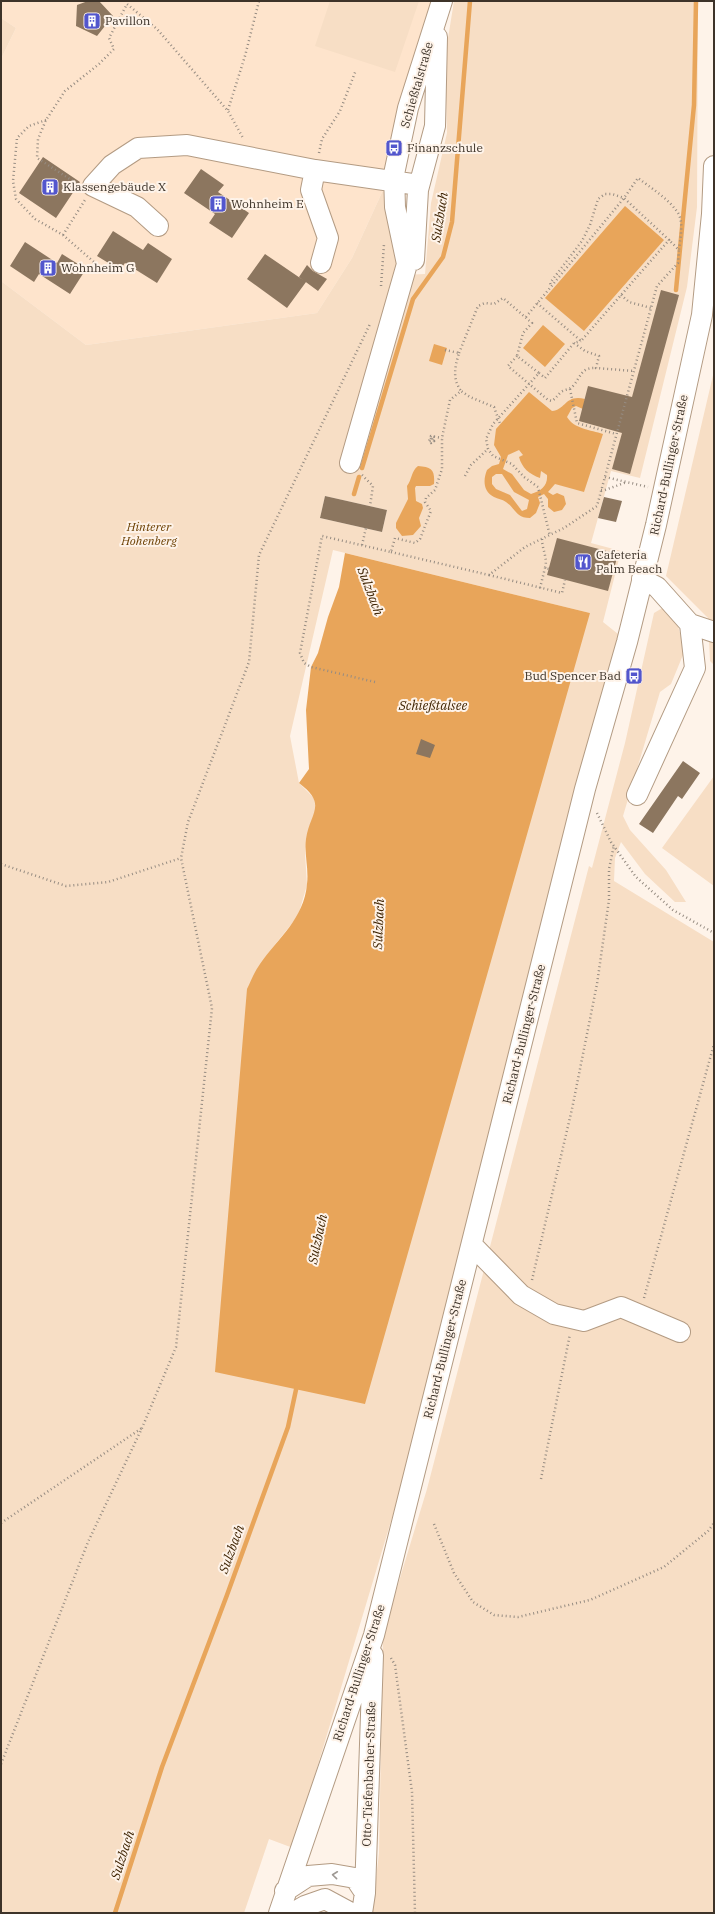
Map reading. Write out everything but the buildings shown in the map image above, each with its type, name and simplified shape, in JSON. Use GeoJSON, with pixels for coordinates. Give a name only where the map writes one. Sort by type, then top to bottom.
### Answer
{"type":"FeatureCollection","features":[{"type":"Feature","properties":{"kind":"street","name":"Schießtalstraße"},"geometry":{"type":"LineString","coordinates":[[407,264],[395,207],[394,174],[408,108],[440,9]]}},
{"type":"Feature","properties":{"kind":"street"},"geometry":{"type":"LineString","coordinates":[[350,463],[407,264],[414,260],[419,185],[435,126],[440,9]]}},
{"type":"Feature","properties":{"kind":"street"},"geometry":{"type":"LineString","coordinates":[[158,226],[137,208],[94,186],[112,165],[138,148],[186,145],[316,170],[419,185]]}},
{"type":"Feature","properties":{"kind":"street","name":"Richard-Bullinger-Straße"},"geometry":{"type":"LineString","coordinates":[[279,1913],[285,1891],[374,1635],[585,789],[627,642],[664,490],[702,316],[712,214],[714,166]]}},
{"type":"Feature","properties":{"kind":"street"},"geometry":{"type":"LineString","coordinates":[[316,170],[310,190],[328,238],[321,263]]}},
{"type":"Feature","properties":{"kind":"street"},"geometry":{"type":"LineString","coordinates":[[642,579],[656,587],[690,624],[714,632]]}},
{"type":"Feature","properties":{"kind":"street"},"geometry":{"type":"LineString","coordinates":[[638,795],[695,668],[690,624]]}},
{"type":"Feature","properties":{"kind":"street"},"geometry":{"type":"LineString","coordinates":[[472,1245],[521,1295],[554,1314],[584,1321],[621,1307],[680,1332]]}},
{"type":"Feature","properties":{"kind":"street","name":"Otto-Tiefenbacher-Straße"},"geometry":{"type":"LineString","coordinates":[[362,1913],[365,1893],[374,1635]]}},
{"type":"Feature","properties":{"kind":"street"},"geometry":{"type":"LineString","coordinates":[[285,1891],[308,1876],[332,1874],[355,1878],[365,1893]]}},
{"type":"Feature","properties":{"kind":"street"},"geometry":{"type":"LineString","coordinates":[[294,1913],[305,1906],[325,1899],[351,1913]]}},
{"type":"Feature","properties":{"kind":"path"},"geometry":{"type":"LineString","coordinates":[[228,111],[245,56],[259,1]]}},
{"type":"Feature","properties":{"kind":"path"},"geometry":{"type":"LineString","coordinates":[[63,235],[94,186],[80,185],[37,158],[38,138],[46,120],[65,91],[99,64],[114,49],[109,38],[127,4],[157,29],[228,111],[242,135],[246,157]]}},
{"type":"Feature","properties":{"kind":"path"},"geometry":{"type":"LineString","coordinates":[[316,170],[322,140],[340,112],[356,70]]}},
{"type":"Feature","properties":{"kind":"path"},"geometry":{"type":"LineString","coordinates":[[46,120],[29,126],[17,138],[13,181],[16,199],[35,219],[63,235],[102,269]]}},
{"type":"Feature","properties":{"kind":"path"},"geometry":{"type":"LineString","coordinates":[[489,575],[525,546],[550,536],[597,506],[657,286],[678,263],[681,226],[679,214],[660,195],[638,178],[624,198],[526,317]]}},
{"type":"Feature","properties":{"kind":"path"},"geometry":{"type":"LineString","coordinates":[[551,286],[550,283],[582,241],[590,225],[593,211],[598,199],[605,194],[612,194],[624,198],[679,250]]}},
{"type":"Feature","properties":{"kind":"path"},"geometry":{"type":"LineString","coordinates":[[517,356],[545,378],[574,344],[581,341],[669,240]]}},
{"type":"Feature","properties":{"kind":"path"},"geometry":{"type":"LineString","coordinates":[[379,293],[382,248],[385,241]]}},
{"type":"Feature","properties":{"kind":"path"},"geometry":{"type":"LineString","coordinates":[[621,295],[629,302],[651,308]]}},
{"type":"Feature","properties":{"kind":"path"},"geometry":{"type":"LineString","coordinates":[[500,424],[494,407],[470,397],[461,391],[455,380],[456,365],[459,353],[478,306],[485,303],[494,304],[503,298],[532,323],[523,334],[517,356],[508,366],[548,400],[552,401],[563,391],[570,389],[581,372],[588,368],[634,370]]}},
{"type":"Feature","properties":{"kind":"path"},"geometry":{"type":"LineString","coordinates":[[537,303],[581,341]]}},
{"type":"Feature","properties":{"kind":"path"},"geometry":{"type":"LineString","coordinates":[[1,1764],[88,1542],[142,1428],[176,1347],[212,1008],[181,858],[188,822],[249,662],[259,555],[372,320]]}},
{"type":"Feature","properties":{"kind":"path"},"geometry":{"type":"LineString","coordinates":[[574,344],[585,351],[599,356],[596,368]]}},
{"type":"Feature","properties":{"kind":"path"},"geometry":{"type":"LineString","coordinates":[[445,350],[459,353]]}},
{"type":"Feature","properties":{"kind":"path"},"geometry":{"type":"LineString","coordinates":[[539,373],[498,418],[489,430],[486,439],[488,449],[497,459],[512,464],[524,477],[538,487],[542,499],[546,525],[550,536]]}},
{"type":"Feature","properties":{"kind":"path"},"geometry":{"type":"LineString","coordinates":[[570,389],[576,423],[616,434]]}},
{"type":"Feature","properties":{"kind":"path"},"geometry":{"type":"LineString","coordinates":[[391,552],[394,538],[415,543],[420,539],[431,511],[425,502],[426,498],[435,490],[442,469],[442,438],[450,400],[461,391]]}},
{"type":"Feature","properties":{"kind":"path"},"geometry":{"type":"LineString","coordinates":[[432,439],[433,438],[434,441],[429,441],[432,437],[434,437],[435,440],[431,443],[429,441],[429,437],[431,436],[442,438]]}},
{"type":"Feature","properties":{"kind":"path"},"geometry":{"type":"LineString","coordinates":[[465,476],[471,465],[488,449]]}},
{"type":"Feature","properties":{"kind":"path"},"geometry":{"type":"LineString","coordinates":[[350,463],[373,486],[370,506]]}},
{"type":"Feature","properties":{"kind":"path"},"geometry":{"type":"LineString","coordinates":[[605,477],[664,490]]}},
{"type":"Feature","properties":{"kind":"path"},"geometry":{"type":"LineString","coordinates":[[601,490],[628,482]]}},
{"type":"Feature","properties":{"kind":"path"},"geometry":{"type":"LineString","coordinates":[[362,545],[366,528]]}},
{"type":"Feature","properties":{"kind":"path"},"geometry":{"type":"LineString","coordinates":[[375,682],[311,666],[304,663],[300,653],[322,536],[562,593],[565,580]]}},
{"type":"Feature","properties":{"kind":"path"},"geometry":{"type":"LineString","coordinates":[[540,588],[547,568],[547,563],[542,548],[542,539]]}},
{"type":"Feature","properties":{"kind":"path"},"geometry":{"type":"LineString","coordinates":[[585,789],[614,845],[636,877],[673,910],[714,933]]}},
{"type":"Feature","properties":{"kind":"path"},"geometry":{"type":"LineString","coordinates":[[527,1298],[572,1109],[597,984],[609,900],[608,869],[614,845]]}},
{"type":"Feature","properties":{"kind":"path"},"geometry":{"type":"LineString","coordinates":[[1,864],[66,886],[108,882],[181,858]]}},
{"type":"Feature","properties":{"kind":"path"},"geometry":{"type":"LineString","coordinates":[[639,1315],[714,1044]]}},
{"type":"Feature","properties":{"kind":"path"},"geometry":{"type":"LineString","coordinates":[[541,1480],[573,1318]]}},
{"type":"Feature","properties":{"kind":"path"},"geometry":{"type":"LineString","coordinates":[[1,1523],[142,1428]]}},
{"type":"Feature","properties":{"kind":"path"},"geometry":{"type":"LineString","coordinates":[[434,1524],[454,1573],[473,1602],[494,1615],[518,1617],[590,1600],[664,1567],[708,1531],[714,1523]]}},
{"type":"Feature","properties":{"kind":"path"},"geometry":{"type":"LineString","coordinates":[[374,1635],[396,1665],[412,1792],[415,1913]]}},
{"type":"Feature","properties":{"kind":"shaded area"},"geometry":{"type":"Polygon","coordinates":[[[1,1],[437,1],[384,188],[352,258],[317,313],[86,345],[1,281],[1,59],[16,28],[1,18],[1,1]]]}},
{"type":"Feature","properties":{"kind":"green space"},"geometry":{"type":"Polygon","coordinates":[[[330,1],[419,1],[395,72],[315,46],[330,1]]]}},
{"type":"Feature","properties":{"kind":"green space","name":"Hinterer Hohenberg"},"geometry":{"type":"Polygon","coordinates":[[[454,1],[698,1],[697,207],[687,287],[640,478],[611,471],[591,543],[621,551],[603,622],[623,638],[403,1481],[293,1848],[269,1839],[244,1913],[1,1913],[1,281],[86,345],[317,313],[352,258],[384,188],[398,182],[403,275],[425,274],[431,203],[447,133],[445,57],[454,1]],[[325,496],[320,518],[382,532],[387,510],[325,496]],[[333,550],[290,736],[299,783],[314,798],[316,810],[307,837],[305,853],[307,885],[298,916],[273,947],[590,613],[333,550]]]}},
{"type":"Feature","properties":{"kind":"green space"},"geometry":{"type":"Polygon","coordinates":[[[1,18],[16,28],[1,59],[1,18]]]}},
{"type":"Feature","properties":{"kind":"green space"},"geometry":{"type":"Polygon","coordinates":[[[714,371],[714,665],[710,661],[708,618],[666,576],[714,371]]]}},
{"type":"Feature","properties":{"kind":"green space"},"geometry":{"type":"Polygon","coordinates":[[[664,607],[677,623],[685,650],[671,684],[660,692],[623,816],[630,830],[666,870],[686,902],[675,902],[645,874],[621,842],[615,858],[614,881],[714,942],[714,1913],[372,1913],[379,1853],[383,1634],[427,1489],[589,866],[592,868],[625,743],[654,613],[664,607]]]}},
{"type":"Feature","properties":{"kind":"green space"},"geometry":{"type":"Polygon","coordinates":[[[714,776],[714,886],[662,848],[714,776]]]}},
{"type":"Feature","properties":{"kind":"water"},"geometry":{"type":"Polygon","coordinates":[[[625,206],[664,240],[584,331],[545,298],[625,206]]]}},
{"type":"Feature","properties":{"kind":"water"},"geometry":{"type":"Polygon","coordinates":[[[543,325],[565,344],[545,367],[523,348],[543,325]]]}},
{"type":"Feature","properties":{"kind":"water"},"geometry":{"type":"Polygon","coordinates":[[[434,344],[447,348],[442,365],[429,361],[434,344]]]}},
{"type":"Feature","properties":{"kind":"water"},"geometry":{"type":"Polygon","coordinates":[[[529,392],[552,411],[557,410],[569,400],[578,398],[585,399],[583,409],[576,406],[572,408],[567,417],[578,427],[603,434],[584,492],[555,484],[548,492],[553,495],[557,493],[564,496],[566,504],[562,510],[554,512],[548,507],[548,499],[544,494],[538,497],[540,503],[536,513],[530,518],[525,518],[519,515],[506,502],[490,495],[485,485],[487,470],[492,466],[499,464],[501,457],[494,445],[496,429],[529,392]],[[519,450],[508,455],[503,469],[512,474],[524,490],[531,494],[543,488],[547,475],[541,471],[540,478],[532,475],[526,470],[520,461],[519,457],[523,455],[519,450]],[[496,474],[492,477],[492,484],[496,489],[510,495],[522,511],[527,509],[529,500],[514,492],[502,474],[496,474]]]}},
{"type":"Feature","properties":{"kind":"water"},"geometry":{"type":"Polygon","coordinates":[[[418,466],[427,467],[432,470],[434,475],[434,484],[430,486],[416,486],[416,501],[422,504],[423,508],[419,518],[421,526],[413,535],[402,536],[396,528],[396,523],[408,499],[407,486],[414,470],[418,466]]]}},
{"type":"Feature","properties":{"kind":"water","name":"Schießtalsee"},"geometry":{"type":"Polygon","coordinates":[[[345,553],[590,613],[365,1404],[215,1372],[247,989],[258,967],[296,918],[305,896],[307,884],[306,839],[315,809],[315,803],[313,797],[299,783],[309,769],[306,710],[311,667],[318,653],[328,617],[339,587],[345,553]]]}},
{"type":"Feature","properties":{"kind":"waterway","name":"Sulzbach"},"geometry":{"type":"LineString","coordinates":[[362,468],[413,299],[443,257],[452,222],[470,1]]}},
{"type":"Feature","properties":{"kind":"waterway"},"geometry":{"type":"LineString","coordinates":[[676,290],[694,105],[696,1]]}},
{"type":"Feature","properties":{"kind":"waterway","name":"Sulzbach"},"geometry":{"type":"LineString","coordinates":[[354,494],[359,477]]}},
{"type":"Feature","properties":{"kind":"waterway","name":"Sulzbach"},"geometry":{"type":"LineString","coordinates":[[115,1913],[162,1767],[288,1427],[297,1385]]}},
{"type":"Feature","properties":{"kind":"place","name":"Pavillon"},"geometry":{"type":"Point","coordinates":[92,21]}},
{"type":"Feature","properties":{"kind":"place","name":"Finanzschule"},"geometry":{"type":"Point","coordinates":[394,148]}},
{"type":"Feature","properties":{"kind":"place","name":"Klassengebäude X"},"geometry":{"type":"Point","coordinates":[50,187]}},
{"type":"Feature","properties":{"kind":"place","name":"Wohnheim E"},"geometry":{"type":"Point","coordinates":[218,204]}},
{"type":"Feature","properties":{"kind":"place","name":"Wohnheim G"},"geometry":{"type":"Point","coordinates":[48,268]}},
{"type":"Feature","properties":{"kind":"place","name":"Cafeteria Palm Beach"},"geometry":{"type":"Point","coordinates":[583,562]}},
{"type":"Feature","properties":{"kind":"place","name":"Bud Spencer Bad"},"geometry":{"type":"Point","coordinates":[634,676]}}]}
